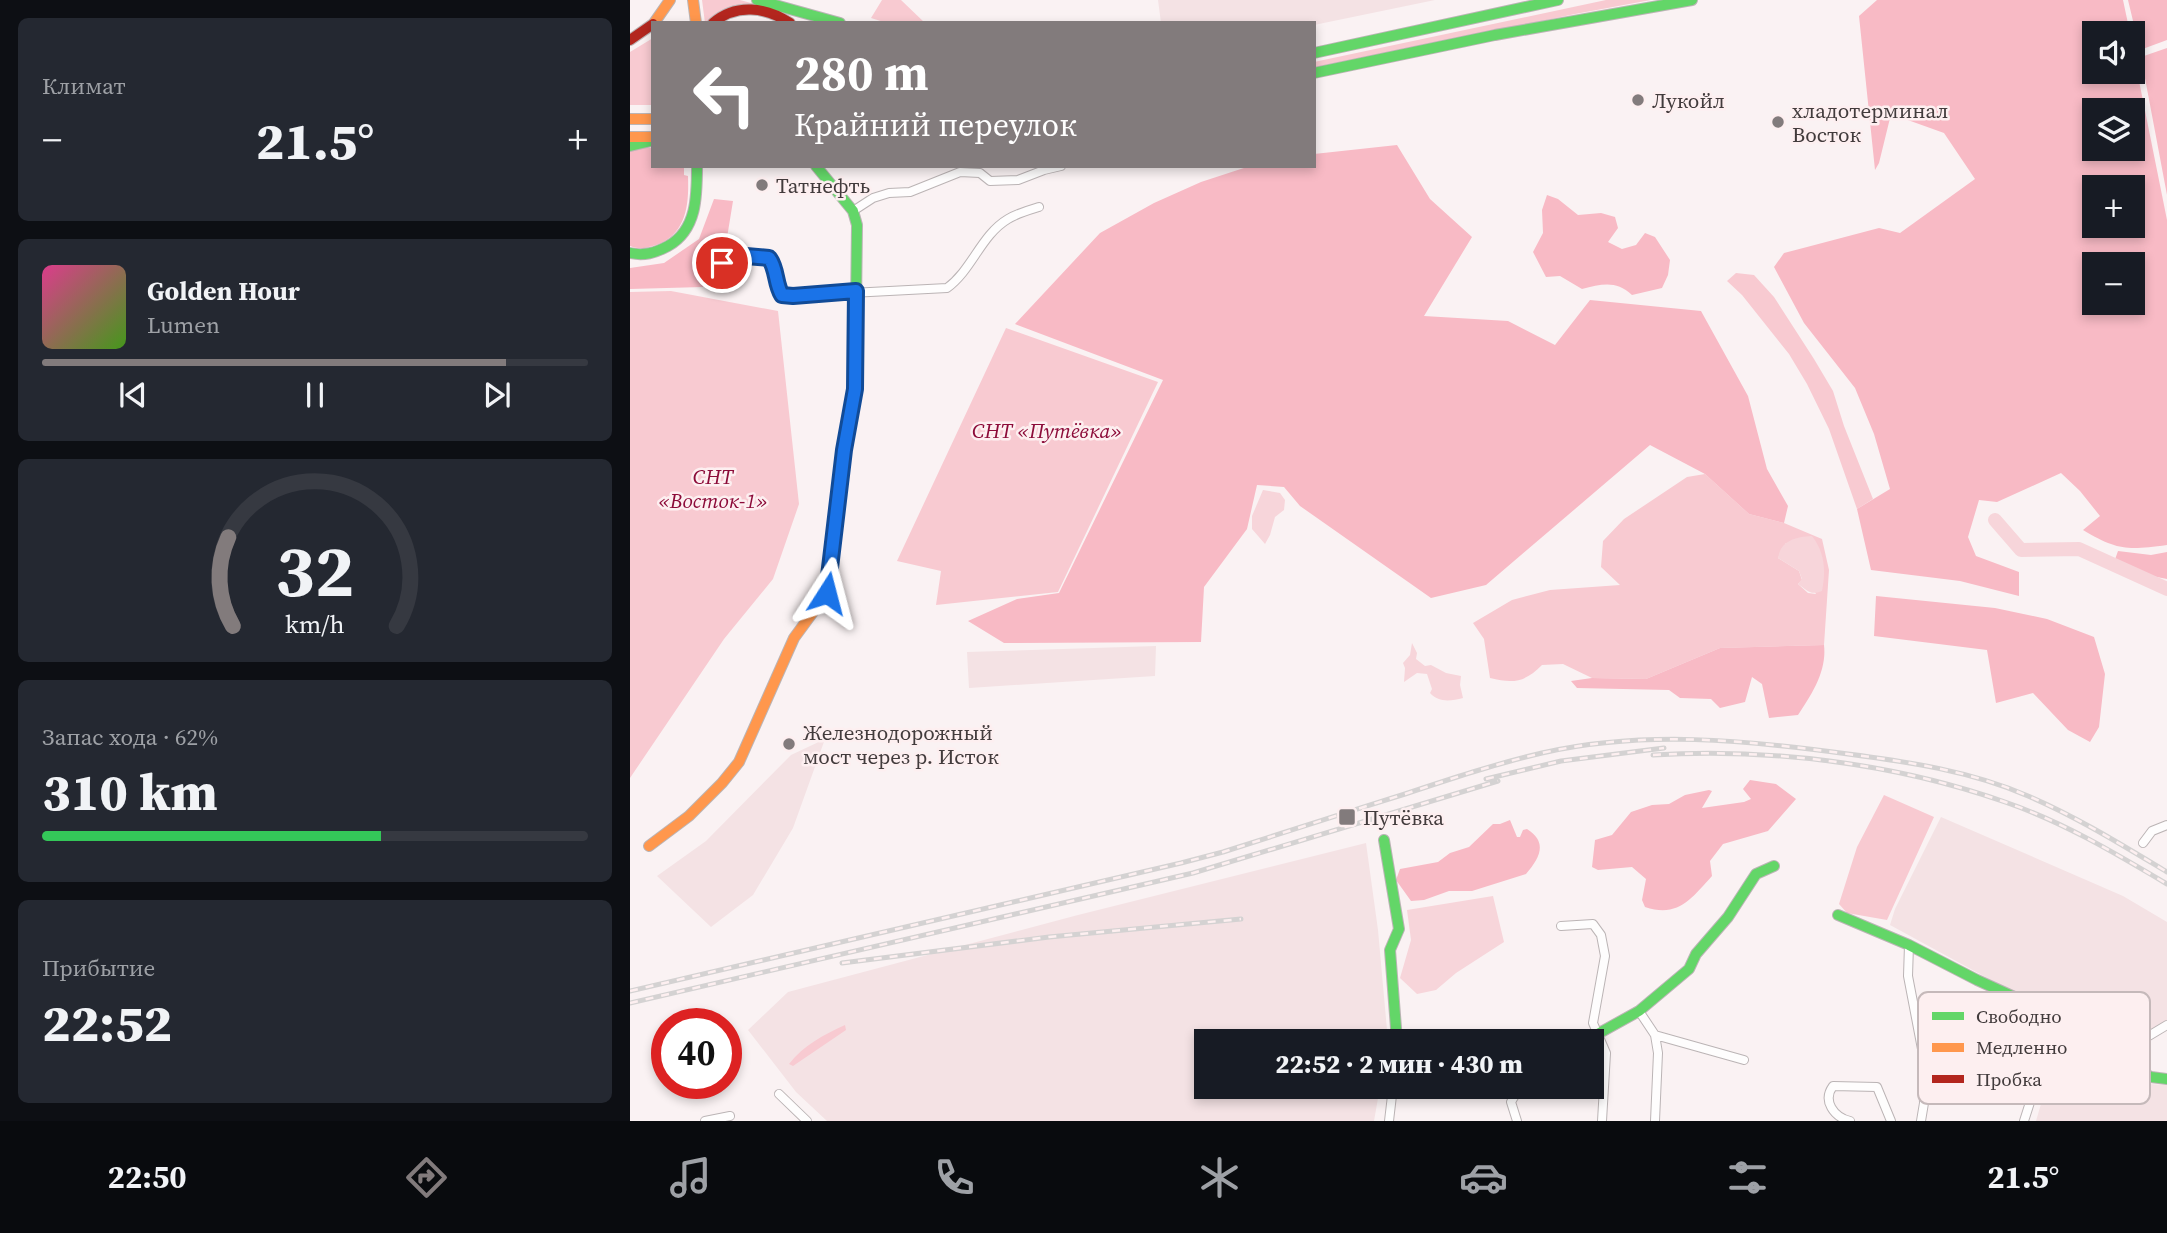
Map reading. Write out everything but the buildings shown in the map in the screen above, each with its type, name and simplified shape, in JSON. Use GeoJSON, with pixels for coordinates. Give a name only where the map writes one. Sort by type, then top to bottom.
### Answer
{"type":"FeatureCollection","features":[{"type":"Feature","properties":{"kind":"street"},"geometry":{"type":"LineString","coordinates":[[654,21],[670,0]]}},
{"type":"Feature","properties":{"kind":"street"},"geometry":{"type":"LineString","coordinates":[[693,0],[696,21]]}},
{"type":"Feature","properties":{"kind":"street"},"geometry":{"type":"LineString","coordinates":[[757,0],[833,21]]}},
{"type":"Feature","properties":{"kind":"street"},"geometry":{"type":"LineString","coordinates":[[1316,53],[1558,0]]}},
{"type":"Feature","properties":{"kind":"street"},"geometry":{"type":"LineString","coordinates":[[1316,73],[1495,35],[1692,0]]}},
{"type":"Feature","properties":{"kind":"street"},"geometry":{"type":"LineString","coordinates":[[716,21],[726,14],[744,9],[766,11],[786,21]]}},
{"type":"Feature","properties":{"kind":"street"},"geometry":{"type":"LineString","coordinates":[[630,40],[651,24]]}},
{"type":"Feature","properties":{"kind":"street"},"geometry":{"type":"LineString","coordinates":[[630,119],[651,119]]}},
{"type":"Feature","properties":{"kind":"street"},"geometry":{"type":"LineString","coordinates":[[630,137],[651,139]]}},
{"type":"Feature","properties":{"kind":"street"},"geometry":{"type":"LineString","coordinates":[[630,146],[651,140]]}},
{"type":"Feature","properties":{"kind":"street"},"geometry":{"type":"LineString","coordinates":[[649,846],[689,816],[739,762],[794,638],[827,593],[844,450],[855,389],[857,225],[851,209],[818,168]]}},
{"type":"Feature","properties":{"kind":"street"},"geometry":{"type":"LineString","coordinates":[[851,209],[881,195],[910,192],[960,172],[980,173],[990,181],[1018,180],[1053,168]]}},
{"type":"Feature","properties":{"kind":"street"},"geometry":{"type":"LineString","coordinates":[[634,256],[663,250],[685,233],[694,215],[697,171]]}},
{"type":"Feature","properties":{"kind":"street"},"geometry":{"type":"LineString","coordinates":[[707,266],[746,256],[769,258],[782,295],[947,288],[957,281],[990,235],[1007,219],[1039,207]]}},
{"type":"Feature","properties":{"kind":"street"},"geometry":{"type":"LineString","coordinates":[[2143,844],[2152,831],[2167,825]]}},
{"type":"Feature","properties":{"kind":"street"},"geometry":{"type":"LineString","coordinates":[[1384,840],[1399,929],[1390,950],[1396,1029]]}},
{"type":"Feature","properties":{"kind":"street"},"geometry":{"type":"LineString","coordinates":[[1604,1032],[1639,1012],[1689,969],[1696,954],[1728,917],[1756,874],[1774,866]]}},
{"type":"Feature","properties":{"kind":"street"},"geometry":{"type":"LineString","coordinates":[[1838,915],[1909,945],[2002,992]]}},
{"type":"Feature","properties":{"kind":"street"},"geometry":{"type":"LineString","coordinates":[[1561,926],[1592,924],[1601,935],[1605,956],[1593,1023],[1596,1029]]}},
{"type":"Feature","properties":{"kind":"street"},"geometry":{"type":"LineString","coordinates":[[1909,945],[1908,976],[1918,1028]]}},
{"type":"Feature","properties":{"kind":"street"},"geometry":{"type":"LineString","coordinates":[[1639,1012],[1654,1035],[1658,1053],[1655,1121]]}},
{"type":"Feature","properties":{"kind":"street"},"geometry":{"type":"LineString","coordinates":[[2150,1035],[2167,1025]]}},
{"type":"Feature","properties":{"kind":"street"},"geometry":{"type":"LineString","coordinates":[[1654,1035],[1744,1060]]}},
{"type":"Feature","properties":{"kind":"street"},"geometry":{"type":"LineString","coordinates":[[1604,1048],[1604,1087]]}},
{"type":"Feature","properties":{"kind":"street"},"geometry":{"type":"LineString","coordinates":[[1850,1121],[1839,1119],[1831,1110],[1829,1093],[1833,1086],[1875,1086],[1880,1091],[1891,1121]]}},
{"type":"Feature","properties":{"kind":"street"},"geometry":{"type":"LineString","coordinates":[[779,1094],[807,1121]]}},
{"type":"Feature","properties":{"kind":"street"},"geometry":{"type":"LineString","coordinates":[[1389,1121],[1392,1099]]}},
{"type":"Feature","properties":{"kind":"street"},"geometry":{"type":"LineString","coordinates":[[1513,1099],[1511,1102],[1517,1121]]}},
{"type":"Feature","properties":{"kind":"street"},"geometry":{"type":"LineString","coordinates":[[1602,1121],[1603,1099]]}},
{"type":"Feature","properties":{"kind":"street"},"geometry":{"type":"LineString","coordinates":[[2024,1121],[2029,1104]]}},
{"type":"Feature","properties":{"kind":"street"},"geometry":{"type":"LineString","coordinates":[[705,1121],[730,1116]]}},
{"type":"Feature","properties":{"kind":"shaded area"},"geometry":{"type":"Polygon","coordinates":[[[1158,0],[1435,0],[1316,25],[1316,21],[1161,21],[1158,0]]]}},
{"type":"Feature","properties":{"kind":"shaded area"},"geometry":{"type":"Polygon","coordinates":[[[1877,0],[2123,0],[2127,21],[2082,21],[2082,84],[2140,84],[2142,98],[2082,98],[2082,161],[2145,161],[2145,111],[2167,220],[2167,545],[2124,547],[2105,542],[2083,530],[2100,516],[2061,473],[1997,502],[1979,500],[1968,537],[1976,556],[2019,572],[2019,596],[1960,581],[1871,570],[1857,509],[1890,489],[1874,434],[1855,388],[1804,323],[1774,267],[1784,253],[1879,228],[1900,233],[1975,179],[1944,133],[1891,114],[1875,170],[1859,16],[1877,0]]]}},
{"type":"Feature","properties":{"kind":"shaded area"},"geometry":{"type":"Polygon","coordinates":[[[2128,0],[2167,0],[2167,40],[2145,48],[2145,21],[2133,21],[2128,0]]]}},
{"type":"Feature","properties":{"kind":"shaded area"},"geometry":{"type":"Polygon","coordinates":[[[2167,48],[2167,195],[2145,78],[2145,56],[2167,48]]]}},
{"type":"Feature","properties":{"kind":"shaded area"},"geometry":{"type":"Polygon","coordinates":[[[1397,145],[1430,199],[1472,237],[1424,316],[1508,321],[1555,345],[1590,300],[1701,311],[1748,396],[1767,469],[1788,506],[1784,523],[1749,514],[1705,474],[1650,445],[1486,585],[1431,598],[1300,506],[1284,487],[1257,485],[1247,529],[1204,587],[1201,642],[1004,643],[968,621],[1017,599],[1059,593],[1163,380],[1015,324],[1100,233],[1154,203],[1201,182],[1244,168],[1316,168],[1316,154],[1397,145]]]}},
{"type":"Feature","properties":{"kind":"shaded area"},"geometry":{"type":"Polygon","coordinates":[[[651,148],[651,168],[684,168],[684,175],[688,176],[688,197],[680,226],[666,240],[643,248],[630,246],[630,149],[651,148]]]}},
{"type":"Feature","properties":{"kind":"shaded area"},"geometry":{"type":"Polygon","coordinates":[[[1547,195],[1558,199],[1578,215],[1601,213],[1615,217],[1618,228],[1608,242],[1622,249],[1636,245],[1645,233],[1655,237],[1670,260],[1668,275],[1662,288],[1632,295],[1614,285],[1582,289],[1560,276],[1546,277],[1533,252],[1543,233],[1542,210],[1547,195]]]}},
{"type":"Feature","properties":{"kind":"shaded area"},"geometry":{"type":"Polygon","coordinates":[[[714,199],[733,201],[725,250],[713,252],[703,287],[630,289],[630,268],[664,263],[699,239],[714,199]]]}},
{"type":"Feature","properties":{"kind":"shaded area"},"geometry":{"type":"Polygon","coordinates":[[[1263,490],[1280,493],[1285,500],[1284,510],[1275,517],[1265,544],[1252,529],[1252,516],[1263,490]]]}},
{"type":"Feature","properties":{"kind":"shaded area"},"geometry":{"type":"Polygon","coordinates":[[[1812,536],[1820,549],[1824,569],[1822,591],[1814,593],[1798,584],[1802,579],[1799,571],[1778,558],[1786,543],[1800,537],[1812,536]]]}},
{"type":"Feature","properties":{"kind":"shaded area"},"geometry":{"type":"Polygon","coordinates":[[[2118,551],[2151,555],[2167,552],[2167,579],[2112,568],[2118,551]]]}},
{"type":"Feature","properties":{"kind":"shaded area"},"geometry":{"type":"Polygon","coordinates":[[[1876,596],[1995,608],[2047,619],[2094,637],[2105,674],[2099,727],[2090,742],[2068,730],[2033,693],[1996,703],[1987,650],[1874,636],[1876,596]]]}},
{"type":"Feature","properties":{"kind":"shaded area"},"geometry":{"type":"Polygon","coordinates":[[[1412,643],[1417,653],[1416,659],[1425,666],[1431,665],[1446,673],[1461,676],[1463,698],[1445,700],[1434,696],[1430,693],[1432,689],[1427,674],[1417,673],[1404,682],[1403,663],[1410,655],[1412,643]]]}},
{"type":"Feature","properties":{"kind":"shaded area"},"geometry":{"type":"Polygon","coordinates":[[[1824,645],[1821,673],[1798,715],[1769,718],[1762,684],[1752,677],[1745,702],[1720,708],[1711,699],[1680,698],[1669,690],[1577,688],[1571,681],[1592,678],[1646,679],[1720,648],[1824,645]]]}},
{"type":"Feature","properties":{"kind":"shaded area"},"geometry":{"type":"Polygon","coordinates":[[[1156,646],[1155,676],[969,688],[967,652],[1156,646]]]}},
{"type":"Feature","properties":{"kind":"shaded area"},"geometry":{"type":"Polygon","coordinates":[[[825,739],[793,828],[753,895],[711,927],[657,876],[706,841],[791,755],[825,739]]]}},
{"type":"Feature","properties":{"kind":"shaded area"},"geometry":{"type":"Polygon","coordinates":[[[1750,780],[1776,784],[1796,799],[1768,831],[1723,844],[1710,861],[1712,876],[1683,904],[1666,910],[1645,907],[1642,900],[1646,879],[1632,867],[1598,870],[1592,867],[1595,840],[1612,835],[1631,812],[1652,805],[1669,804],[1685,795],[1709,790],[1712,791],[1702,808],[1744,802],[1751,799],[1743,789],[1750,780]]]}},
{"type":"Feature","properties":{"kind":"shaded area"},"geometry":{"type":"Polygon","coordinates":[[[1941,817],[2123,896],[2167,922],[2167,1023],[2150,1032],[2150,992],[2013,992],[1890,925],[1895,909],[1941,817]]]}},
{"type":"Feature","properties":{"kind":"shaded area"},"geometry":{"type":"Polygon","coordinates":[[[1510,820],[1517,837],[1527,829],[1534,834],[1540,845],[1538,856],[1526,874],[1472,891],[1449,891],[1424,900],[1411,901],[1396,880],[1400,869],[1438,862],[1450,853],[1469,847],[1493,824],[1510,820]]]}},
{"type":"Feature","properties":{"kind":"shaded area"},"geometry":{"type":"Polygon","coordinates":[[[1366,843],[1378,930],[1387,1029],[1194,1029],[1194,1099],[1378,1099],[1374,1121],[827,1121],[796,1092],[748,1030],[788,992],[1078,915],[1366,843]]]}},
{"type":"Feature","properties":{"kind":"shaded area"},"geometry":{"type":"Polygon","coordinates":[[[1493,896],[1504,942],[1456,973],[1436,990],[1417,994],[1400,978],[1411,940],[1407,910],[1493,896]]]}},
{"type":"Feature","properties":{"kind":"shaded area"},"geometry":{"type":"Polygon","coordinates":[[[2150,1084],[2167,1085],[2167,1121],[2036,1121],[2041,1104],[2150,1104],[2150,1084]]]}},
{"type":"Feature","properties":{"kind":"green space"},"geometry":{"type":"Polygon","coordinates":[[[702,0],[740,0],[762,6],[724,10],[705,21],[702,0]]]}},
{"type":"Feature","properties":{"kind":"green space"},"geometry":{"type":"Polygon","coordinates":[[[882,0],[901,0],[923,21],[881,21],[871,18],[882,0]]]}},
{"type":"Feature","properties":{"kind":"green space"},"geometry":{"type":"Polygon","coordinates":[[[1606,0],[1651,0],[1316,69],[1316,62],[1606,0]]]}},
{"type":"Feature","properties":{"kind":"green space"},"geometry":{"type":"Polygon","coordinates":[[[651,39],[651,105],[630,105],[630,52],[651,39]]]}},
{"type":"Feature","properties":{"kind":"green space"},"geometry":{"type":"Polygon","coordinates":[[[1736,273],[1754,275],[1774,297],[1833,391],[1873,499],[1857,509],[1829,429],[1807,384],[1789,354],[1742,295],[1727,281],[1736,273]]]}},
{"type":"Feature","properties":{"kind":"green space","name":"СНТ «Восток-1»"},"geometry":{"type":"Polygon","coordinates":[[[671,291],[778,311],[799,504],[773,579],[724,639],[630,778],[630,292],[671,291]]]}},
{"type":"Feature","properties":{"kind":"green space","name":"СНТ «Путёвка»"},"geometry":{"type":"Polygon","coordinates":[[[1006,328],[1158,382],[1058,592],[936,605],[941,571],[897,561],[1006,328]]]}},
{"type":"Feature","properties":{"kind":"green space"},"geometry":{"type":"Polygon","coordinates":[[[1705,474],[1749,514],[1784,523],[1822,539],[1829,570],[1824,645],[1720,648],[1646,679],[1592,678],[1563,664],[1542,665],[1519,680],[1490,678],[1484,639],[1473,623],[1512,600],[1550,590],[1620,585],[1601,567],[1603,541],[1624,519],[1687,477],[1705,474]],[[1786,543],[1778,558],[1799,571],[1802,580],[1798,584],[1808,593],[1816,594],[1786,543]]]}},
{"type":"Feature","properties":{"kind":"green space"},"geometry":{"type":"Polygon","coordinates":[[[1884,795],[1934,817],[1887,920],[1847,913],[1839,904],[1857,847],[1884,795]]]}},
{"type":"Feature","properties":{"kind":"green space"},"geometry":{"type":"Polygon","coordinates":[[[845,1025],[846,1030],[793,1066],[789,1064],[814,1041],[845,1025]]]}},
{"type":"Feature","properties":{"kind":"waterway"},"geometry":{"type":"LineString","coordinates":[[1995,520],[2021,550],[2079,549],[2167,589]]}},
{"type":"Feature","properties":{"kind":"railway"},"geometry":{"type":"LineString","coordinates":[[630,991],[1181,863],[1507,762],[1542,753],[1618,741],[1733,741],[1894,760],[1962,774],[2006,787],[2046,804],[2167,872]]}},
{"type":"Feature","properties":{"kind":"railway"},"geometry":{"type":"LineString","coordinates":[[1486,779],[1561,761],[1664,748]]}},
{"type":"Feature","properties":{"kind":"railway"},"geometry":{"type":"LineString","coordinates":[[1653,755],[1697,753],[1787,757],[1831,761],[1920,777],[1963,788],[2047,819],[2167,884]]}},
{"type":"Feature","properties":{"kind":"railway"},"geometry":{"type":"LineString","coordinates":[[630,1003],[1193,873],[1498,781]]}},
{"type":"Feature","properties":{"kind":"railway"},"geometry":{"type":"LineString","coordinates":[[842,963],[1049,937],[1241,919]]}},
{"type":"Feature","properties":{"kind":"traffic: fast"},"geometry":{"type":"LineString","coordinates":[[757,0],[833,21]]}},
{"type":"Feature","properties":{"kind":"traffic: fast"},"geometry":{"type":"LineString","coordinates":[[1316,53],[1558,0]]}},
{"type":"Feature","properties":{"kind":"traffic: fast"},"geometry":{"type":"LineString","coordinates":[[1316,73],[1495,35],[1692,0]]}},
{"type":"Feature","properties":{"kind":"traffic: fast"},"geometry":{"type":"LineString","coordinates":[[630,146],[651,141]]}},
{"type":"Feature","properties":{"kind":"traffic: fast"},"geometry":{"type":"LineString","coordinates":[[630,253],[645,254],[659,250],[678,239],[685,231],[693,211],[697,168]]}},
{"type":"Feature","properties":{"kind":"traffic: fast"},"geometry":{"type":"LineString","coordinates":[[818,168],[853,211],[857,225],[855,389],[841,471]]}},
{"type":"Feature","properties":{"kind":"traffic: fast"},"geometry":{"type":"LineString","coordinates":[[1384,840],[1399,929],[1390,950],[1396,1029]]}},
{"type":"Feature","properties":{"kind":"traffic: fast"},"geometry":{"type":"LineString","coordinates":[[1604,1030],[1639,1011],[1689,969],[1696,954],[1728,917],[1756,874],[1774,866]]}},
{"type":"Feature","properties":{"kind":"traffic: fast"},"geometry":{"type":"LineString","coordinates":[[1838,915],[1909,945],[2003,992]]}},
{"type":"Feature","properties":{"kind":"traffic: fast"},"geometry":{"type":"LineString","coordinates":[[2150,1077],[2167,1079]]}},
{"type":"Feature","properties":{"kind":"traffic: slow"},"geometry":{"type":"LineString","coordinates":[[655,21],[670,0]]}},
{"type":"Feature","properties":{"kind":"traffic: slow"},"geometry":{"type":"LineString","coordinates":[[693,0],[696,21]]}},
{"type":"Feature","properties":{"kind":"traffic: slow"},"geometry":{"type":"LineString","coordinates":[[630,119],[651,119]]}},
{"type":"Feature","properties":{"kind":"traffic: slow"},"geometry":{"type":"LineString","coordinates":[[630,137],[651,137]]}},
{"type":"Feature","properties":{"kind":"traffic: slow"},"geometry":{"type":"LineString","coordinates":[[649,846],[689,816],[739,762],[794,638],[827,593],[841,471]]}},
{"type":"Feature","properties":{"kind":"traffic: jam"},"geometry":{"type":"LineString","coordinates":[[716,21],[731,12],[741,10],[771,13],[786,21]]}},
{"type":"Feature","properties":{"kind":"traffic: jam"},"geometry":{"type":"LineString","coordinates":[[630,40],[651,25]]}},
{"type":"Feature","properties":{"kind":"place","name":"Лукойл"},"geometry":{"type":"Point","coordinates":[1638,100]}},
{"type":"Feature","properties":{"kind":"place","name":"хладотерминал Восток"},"geometry":{"type":"Point","coordinates":[1778,122]}},
{"type":"Feature","properties":{"kind":"place","name":"Татнефть"},"geometry":{"type":"Point","coordinates":[762,185]}},
{"type":"Feature","properties":{"kind":"place","name":"Железнодорожный мост через р. Исток"},"geometry":{"type":"Point","coordinates":[789,744]}},
{"type":"Feature","properties":{"kind":"place","name":"Путёвка"},"geometry":{"type":"Point","coordinates":[1347,817]}},
{"type":"Feature","properties":{"kind":"route"},"geometry":{"type":"LineString","coordinates":[[722,263],[746,256],[769,258],[782,295],[856,291],[855,389],[844,450],[827,593]]}}]}
